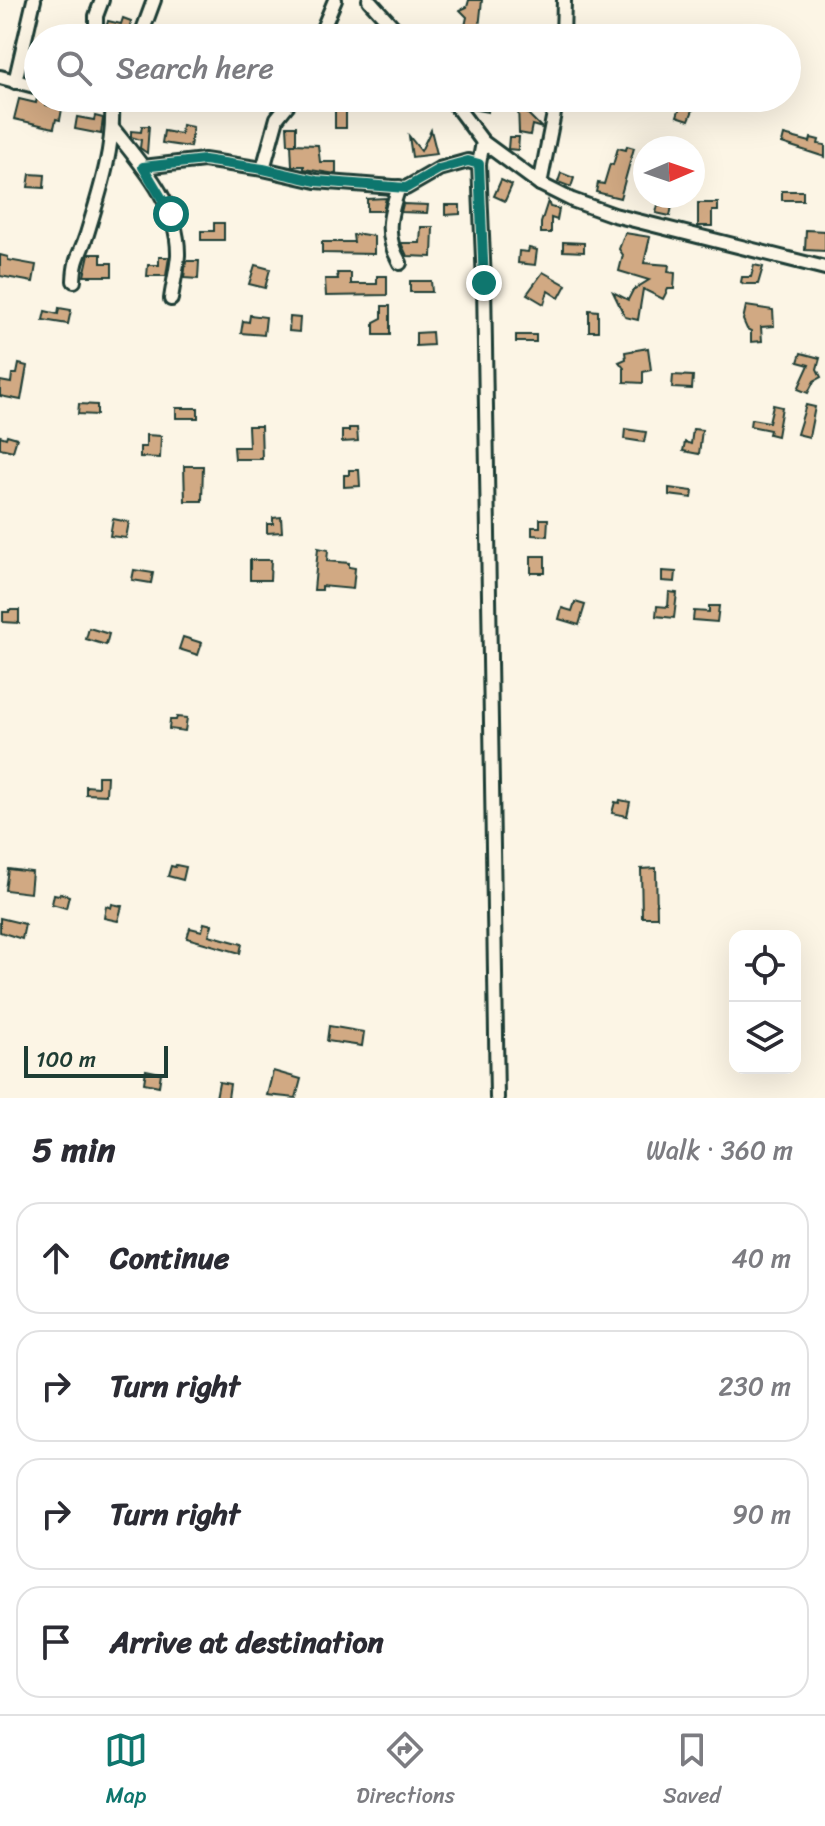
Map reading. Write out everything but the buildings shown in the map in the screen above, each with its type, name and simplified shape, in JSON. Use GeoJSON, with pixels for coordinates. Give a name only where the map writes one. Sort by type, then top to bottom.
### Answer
{"type":"FeatureCollection","features":[{"type":"Feature","properties":{"kind":"street"},"geometry":{"type":"LineString","coordinates":[[28,24],[34,0]]}},
{"type":"Feature","properties":{"kind":"street"},"geometry":{"type":"LineString","coordinates":[[96,24],[102,0]]}},
{"type":"Feature","properties":{"kind":"street"},"geometry":{"type":"LineString","coordinates":[[145,24],[154,0]]}},
{"type":"Feature","properties":{"kind":"street"},"geometry":{"type":"LineString","coordinates":[[325,24],[335,0]]}},
{"type":"Feature","properties":{"kind":"street"},"geometry":{"type":"LineString","coordinates":[[369,0],[391,24]]}},
{"type":"Feature","properties":{"kind":"street"},"geometry":{"type":"LineString","coordinates":[[380,11],[388,0]]}},
{"type":"Feature","properties":{"kind":"street"},"geometry":{"type":"LineString","coordinates":[[563,24],[564,0]]}},
{"type":"Feature","properties":{"kind":"street"},"geometry":{"type":"LineString","coordinates":[[15,82],[24,43]]}},
{"type":"Feature","properties":{"kind":"street"},"geometry":{"type":"LineString","coordinates":[[0,77],[24,84]]}},
{"type":"Feature","properties":{"kind":"street"},"geometry":{"type":"LineString","coordinates":[[74,281],[75,259],[84,242],[100,192],[114,112]]}},
{"type":"Feature","properties":{"kind":"street"},"geometry":{"type":"LineString","coordinates":[[263,169],[277,118],[282,112]]}},
{"type":"Feature","properties":{"kind":"street"},"geometry":{"type":"LineString","coordinates":[[460,112],[483,142],[540,184],[572,200],[614,215],[825,268]]}},
{"type":"Feature","properties":{"kind":"street"},"geometry":{"type":"LineString","coordinates":[[540,184],[554,112]]}},
{"type":"Feature","properties":{"kind":"street"},"geometry":{"type":"LineString","coordinates":[[113,129],[143,167],[171,214],[178,253],[171,299]]}},
{"type":"Feature","properties":{"kind":"street"},"geometry":{"type":"LineString","coordinates":[[483,142],[479,164],[484,283],[497,1098]]}},
{"type":"Feature","properties":{"kind":"street"},"geometry":{"type":"LineString","coordinates":[[143,167],[204,160],[316,181],[406,188],[439,169],[468,161],[479,164]]}},
{"type":"Feature","properties":{"kind":"street"},"geometry":{"type":"LineString","coordinates":[[399,187],[390,215],[390,246],[400,263]]}},
{"type":"Feature","properties":{"kind":"route"},"geometry":{"type":"LineString","coordinates":[[171,214],[143,167],[204,160],[316,181],[406,188],[439,169],[468,161],[479,164],[484,283]]}}]}
